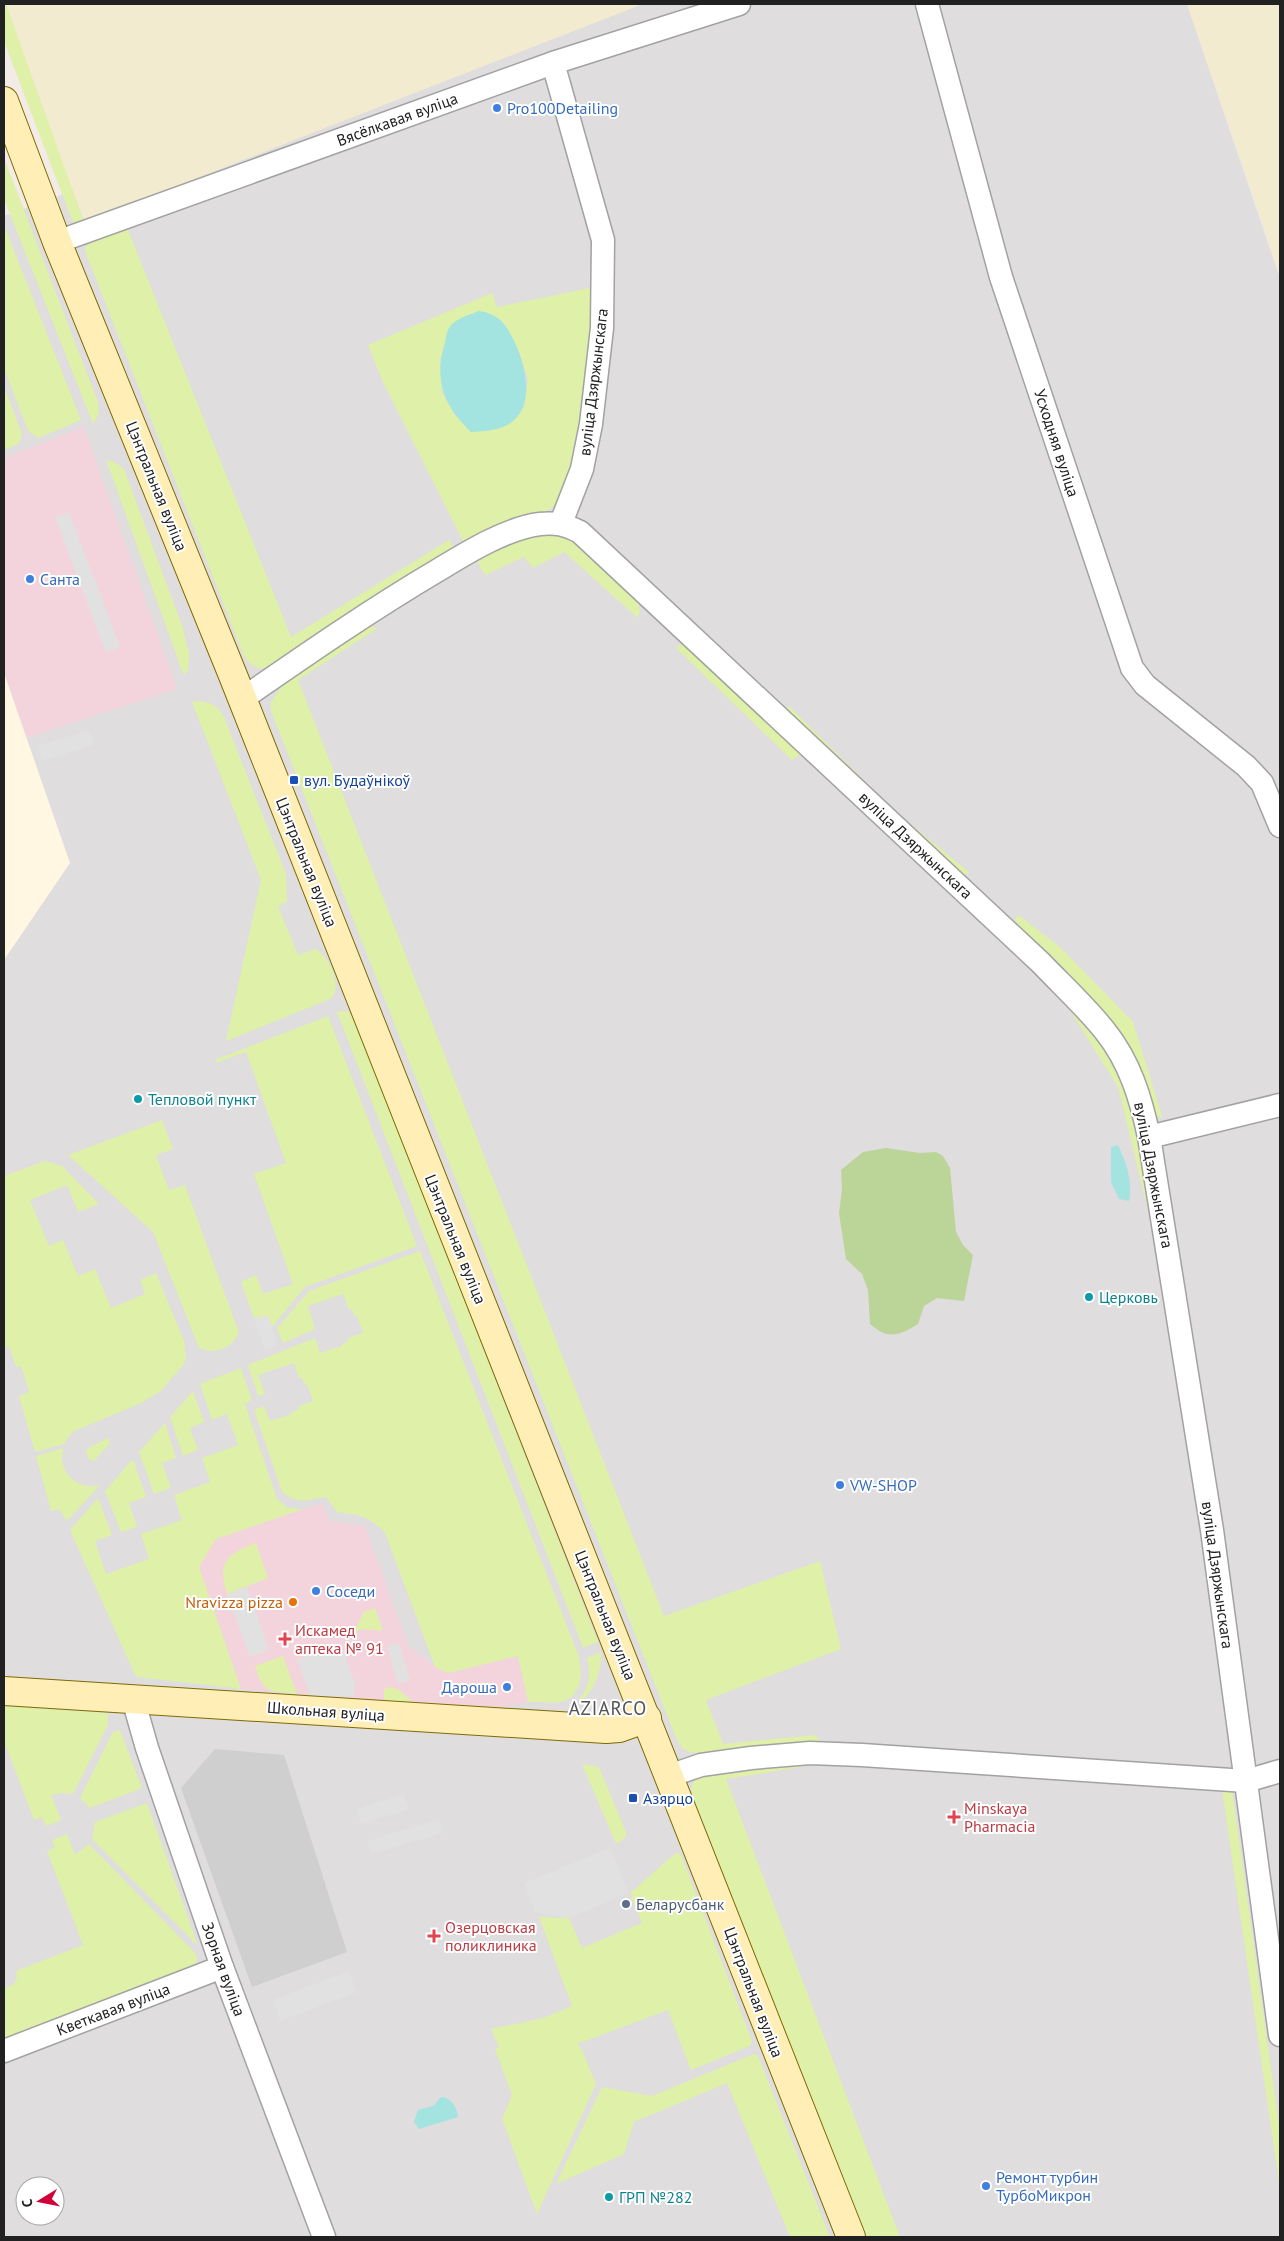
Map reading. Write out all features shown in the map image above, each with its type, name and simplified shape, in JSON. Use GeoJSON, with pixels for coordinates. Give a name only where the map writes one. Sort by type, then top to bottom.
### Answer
{"type":"FeatureCollection","features":[{"type":"Feature","properties":{"kind":"main road","name":"Цэнтральная вуліца"},"geometry":{"type":"LineString","coordinates":[[4,101],[57,242],[242,699],[851,2237]]}},
{"type":"Feature","properties":{"kind":"main road","name":"Школьная вуліца"},"geometry":{"type":"LineString","coordinates":[[4,1691],[606,1729],[619,1728],[647,1718]]}},
{"type":"Feature","properties":{"kind":"street","name":"Вясёлкавая вуліца"},"geometry":{"type":"LineString","coordinates":[[57,242],[553,63],[739,4]]}},
{"type":"Feature","properties":{"kind":"street","name":"Усходняя вуліца"},"geometry":{"type":"LineString","coordinates":[[927,4],[1001,277],[1132,668],[1145,685],[1246,766],[1262,782],[1280,826]]}},
{"type":"Feature","properties":{"kind":"street","name":"вуліца Дзяржынскага"},"geometry":{"type":"LineString","coordinates":[[553,63],[603,240],[602,328],[591,424],[582,468],[561,523],[580,532],[1042,962],[1105,1031],[1120,1054],[1141,1101],[1150,1137],[1212,1530],[1280,2035]]}},
{"type":"Feature","properties":{"kind":"street"},"geometry":{"type":"LineString","coordinates":[[242,699],[381,604],[463,556],[514,530],[539,524],[561,523]]}},
{"type":"Feature","properties":{"kind":"street"},"geometry":{"type":"LineString","coordinates":[[1150,1137],[1280,1104]]}},
{"type":"Feature","properties":{"kind":"street","name":"Зорная вуліца"},"geometry":{"type":"LineString","coordinates":[[133,1699],[147,1748],[222,1966],[324,2237]]}},
{"type":"Feature","properties":{"kind":"street"},"geometry":{"type":"LineString","coordinates":[[669,1776],[701,1765],[810,1753],[1246,1781],[1280,1771]]}},
{"type":"Feature","properties":{"kind":"street","name":"Кветкавая вуліца"},"geometry":{"type":"LineString","coordinates":[[4,2051],[222,1966]]}},
{"type":"Feature","properties":{"kind":"shaded area"},"geometry":{"type":"Polygon","coordinates":[[[6,4],[643,4],[84,222],[6,4]]]}},
{"type":"Feature","properties":{"kind":"shaded area"},"geometry":{"type":"Polygon","coordinates":[[[573,4],[1187,4],[1280,278],[1280,2237],[4,2237],[4,216],[573,4]]]}},
{"type":"Feature","properties":{"kind":"shaded area"},"geometry":{"type":"Polygon","coordinates":[[[1187,4],[1280,4],[1280,275],[1187,4]]]}},
{"type":"Feature","properties":{"kind":"shaded area"},"geometry":{"type":"Polygon","coordinates":[[[84,427],[177,689],[26,738],[4,673],[4,458],[84,427]]]}},
{"type":"Feature","properties":{"kind":"shaded area"},"geometry":{"type":"Polygon","coordinates":[[[69,512],[120,647],[106,653],[55,517],[69,512]]]}},
{"type":"Feature","properties":{"kind":"shaded area"},"geometry":{"type":"Polygon","coordinates":[[[4,673],[70,863],[4,960],[4,673]]]}},
{"type":"Feature","properties":{"kind":"shaded area"},"geometry":{"type":"Polygon","coordinates":[[[89,730],[94,745],[42,761],[37,746],[89,730]]]}},
{"type":"Feature","properties":{"kind":"shaded area"},"geometry":{"type":"Polygon","coordinates":[[[268,1316],[278,1345],[265,1350],[254,1318],[268,1316]]]}},
{"type":"Feature","properties":{"kind":"shaded area"},"geometry":{"type":"Polygon","coordinates":[[[322,1503],[330,1521],[365,1526],[408,1645],[435,1667],[448,1673],[518,1656],[528,1702],[491,1710],[241,1689],[199,1567],[215,1539],[322,1503]]]}},
{"type":"Feature","properties":{"kind":"shaded area"},"geometry":{"type":"Polygon","coordinates":[[[247,1587],[269,1650],[250,1657],[227,1594],[247,1587]]]}},
{"type":"Feature","properties":{"kind":"shaded area"},"geometry":{"type":"Polygon","coordinates":[[[399,1643],[410,1680],[398,1684],[387,1646],[399,1643]]]}},
{"type":"Feature","properties":{"kind":"shaded area"},"geometry":{"type":"Polygon","coordinates":[[[341,1644],[355,1684],[354,1697],[310,1695],[297,1660],[341,1644]]]}},
{"type":"Feature","properties":{"kind":"shaded area"},"geometry":{"type":"Polygon","coordinates":[[[215,1749],[284,1755],[347,1952],[252,1987],[181,1788],[215,1749]]]}},
{"type":"Feature","properties":{"kind":"shaded area"},"geometry":{"type":"Polygon","coordinates":[[[404,1794],[409,1809],[361,1824],[357,1809],[404,1794]]]}},
{"type":"Feature","properties":{"kind":"shaded area"},"geometry":{"type":"Polygon","coordinates":[[[439,1819],[443,1833],[371,1854],[367,1841],[439,1819]]]}},
{"type":"Feature","properties":{"kind":"shaded area"},"geometry":{"type":"Polygon","coordinates":[[[610,1848],[629,1893],[570,1918],[535,1912],[524,1883],[610,1848]]]}},
{"type":"Feature","properties":{"kind":"shaded area"},"geometry":{"type":"Polygon","coordinates":[[[349,1971],[357,1992],[280,2021],[273,2000],[349,1971]]]}},
{"type":"Feature","properties":{"kind":"green space"},"geometry":{"type":"Polygon","coordinates":[[[4,4],[6,4],[84,222],[75,224],[72,220],[4,41],[4,4]]]}},
{"type":"Feature","properties":{"kind":"green space"},"geometry":{"type":"Polygon","coordinates":[[[4,158],[98,402],[99,414],[93,424],[4,199],[4,158]]]}},
{"type":"Feature","properties":{"kind":"green space"},"geometry":{"type":"Polygon","coordinates":[[[589,218],[596,239],[585,420],[564,494],[547,511],[464,543],[382,380],[368,345],[492,293],[497,307],[590,288],[592,254],[589,218]],[[503,322],[440,359],[442,392],[456,417],[524,408],[528,379],[518,351],[503,322]]]}},
{"type":"Feature","properties":{"kind":"green space"},"geometry":{"type":"Polygon","coordinates":[[[4,225],[81,420],[38,438],[28,431],[4,368],[4,225]]]}},
{"type":"Feature","properties":{"kind":"green space"},"geometry":{"type":"Polygon","coordinates":[[[126,225],[291,637],[449,540],[454,548],[273,666],[260,668],[253,666],[244,656],[85,251],[90,241],[95,237],[126,225]]]}},
{"type":"Feature","properties":{"kind":"green space"},"geometry":{"type":"Polygon","coordinates":[[[4,386],[22,434],[19,444],[4,450],[4,386]]]}},
{"type":"Feature","properties":{"kind":"green space"},"geometry":{"type":"Polygon","coordinates":[[[106,460],[115,462],[124,469],[183,628],[189,654],[188,670],[184,676],[106,460]]]}},
{"type":"Feature","properties":{"kind":"green space"},"geometry":{"type":"Polygon","coordinates":[[[547,533],[574,539],[638,601],[640,611],[638,618],[564,552],[533,568],[524,557],[485,575],[478,563],[478,558],[517,539],[547,533]]]}},
{"type":"Feature","properties":{"kind":"green space"},"geometry":{"type":"Polygon","coordinates":[[[366,626],[378,628],[298,680],[664,1616],[820,1561],[841,1649],[706,1700],[723,1744],[816,1735],[821,1744],[691,1753],[682,1748],[676,1738],[271,711],[271,702],[285,682],[366,626]]]}},
{"type":"Feature","properties":{"kind":"green space"},"geometry":{"type":"Polygon","coordinates":[[[679,645],[685,645],[801,749],[800,755],[792,760],[676,648],[679,645]]]}},
{"type":"Feature","properties":{"kind":"green space"},"geometry":{"type":"Polygon","coordinates":[[[198,701],[214,705],[224,717],[286,874],[287,902],[278,906],[298,955],[316,949],[321,953],[330,965],[336,988],[330,999],[226,1041],[261,880],[192,702],[198,701]]]}},
{"type":"Feature","properties":{"kind":"green space"},"geometry":{"type":"Polygon","coordinates":[[[789,706],[896,812],[970,873],[962,874],[953,869],[785,714],[789,706]]]}},
{"type":"Feature","properties":{"kind":"green space"},"geometry":{"type":"Polygon","coordinates":[[[1018,915],[1060,947],[1133,1022],[1163,1119],[1154,1113],[1102,1013],[1054,960],[1018,925],[1015,920],[1018,915]]]}},
{"type":"Feature","properties":{"kind":"green space"},"geometry":{"type":"Polygon","coordinates":[[[1069,1009],[1113,1058],[1125,1080],[1155,1212],[1149,1214],[1118,1087],[1069,1009]]]}},
{"type":"Feature","properties":{"kind":"green space"},"geometry":{"type":"Polygon","coordinates":[[[347,1011],[354,1018],[598,1642],[583,1648],[337,1012],[347,1011]]]}},
{"type":"Feature","properties":{"kind":"green space"},"geometry":{"type":"Polygon","coordinates":[[[328,1016],[417,1246],[305,1287],[272,1327],[268,1316],[254,1318],[241,1282],[256,1275],[263,1294],[293,1284],[254,1174],[286,1163],[246,1052],[215,1063],[217,1059],[328,1016]]]}},
{"type":"Feature","properties":{"kind":"green space"},"geometry":{"type":"Polygon","coordinates":[[[162,1120],[173,1149],[156,1155],[169,1190],[185,1185],[239,1333],[227,1347],[217,1351],[199,1348],[153,1232],[68,1155],[162,1120]]]}},
{"type":"Feature","properties":{"kind":"green space"},"geometry":{"type":"Polygon","coordinates":[[[886,1148],[920,1153],[936,1152],[943,1156],[950,1168],[956,1232],[963,1245],[973,1255],[964,1301],[937,1298],[924,1306],[918,1324],[894,1334],[882,1332],[870,1324],[868,1290],[862,1274],[846,1259],[839,1213],[842,1190],[841,1170],[863,1152],[886,1148]]]}},
{"type":"Feature","properties":{"kind":"green space"},"geometry":{"type":"Polygon","coordinates":[[[45,1161],[62,1166],[99,1204],[78,1212],[67,1185],[30,1200],[49,1246],[63,1240],[78,1276],[95,1269],[111,1308],[145,1294],[140,1280],[156,1273],[184,1341],[186,1357],[184,1364],[161,1391],[141,1403],[72,1432],[64,1444],[35,1452],[19,1396],[29,1392],[21,1366],[16,1367],[9,1346],[4,1348],[4,1176],[45,1161]]]}},
{"type":"Feature","properties":{"kind":"green space"},"geometry":{"type":"Polygon","coordinates":[[[420,1251],[578,1654],[581,1668],[580,1683],[573,1695],[560,1702],[528,1702],[518,1656],[448,1673],[435,1667],[385,1533],[364,1517],[337,1512],[326,1497],[299,1500],[282,1492],[254,1410],[264,1406],[270,1421],[292,1414],[292,1412],[299,1409],[299,1406],[313,1401],[307,1384],[304,1385],[302,1378],[299,1378],[294,1363],[258,1375],[265,1394],[258,1396],[248,1365],[315,1338],[320,1353],[342,1346],[342,1344],[349,1341],[348,1338],[363,1333],[357,1316],[354,1316],[352,1309],[349,1310],[343,1294],[308,1306],[315,1329],[283,1343],[277,1328],[309,1291],[420,1251]]]}},
{"type":"Feature","properties":{"kind":"green space"},"geometry":{"type":"Polygon","coordinates":[[[241,1368],[252,1400],[245,1404],[277,1499],[288,1508],[303,1509],[216,1539],[199,1567],[241,1689],[136,1677],[70,1530],[98,1498],[112,1535],[95,1541],[106,1574],[149,1559],[141,1534],[182,1520],[174,1495],[210,1482],[202,1458],[238,1445],[227,1414],[212,1420],[200,1384],[241,1368]]]}},
{"type":"Feature","properties":{"kind":"green space"},"geometry":{"type":"Polygon","coordinates":[[[193,1391],[204,1422],[190,1428],[198,1450],[183,1456],[170,1417],[193,1391]]]}},
{"type":"Feature","properties":{"kind":"green space"},"geometry":{"type":"Polygon","coordinates":[[[165,1423],[176,1458],[162,1463],[171,1488],[154,1494],[139,1452],[165,1423]]]}},
{"type":"Feature","properties":{"kind":"green space"},"geometry":{"type":"Polygon","coordinates":[[[108,1438],[110,1443],[94,1461],[89,1459],[86,1452],[88,1448],[108,1438]]]}},
{"type":"Feature","properties":{"kind":"green space"},"geometry":{"type":"Polygon","coordinates":[[[64,1448],[63,1464],[70,1477],[84,1485],[100,1485],[67,1521],[59,1509],[51,1511],[36,1456],[64,1448]]]}},
{"type":"Feature","properties":{"kind":"green space"},"geometry":{"type":"Polygon","coordinates":[[[133,1459],[146,1497],[129,1503],[137,1527],[121,1532],[105,1491],[133,1459]]]}},
{"type":"Feature","properties":{"kind":"green space"},"geometry":{"type":"Polygon","coordinates":[[[256,1543],[268,1578],[227,1594],[223,1574],[227,1561],[238,1551],[256,1543]]]}},
{"type":"Feature","properties":{"kind":"green space"},"geometry":{"type":"Polygon","coordinates":[[[375,1608],[383,1631],[364,1629],[354,1632],[364,1612],[375,1608]]]}},
{"type":"Feature","properties":{"kind":"green space"},"geometry":{"type":"Polygon","coordinates":[[[601,1652],[600,1667],[596,1681],[589,1693],[579,1704],[589,1678],[587,1658],[601,1652]]]}},
{"type":"Feature","properties":{"kind":"green space"},"geometry":{"type":"Polygon","coordinates":[[[283,1656],[297,1694],[269,1689],[261,1682],[258,1675],[255,1666],[283,1656]]]}},
{"type":"Feature","properties":{"kind":"green space"},"geometry":{"type":"Polygon","coordinates":[[[389,1687],[398,1689],[415,1704],[384,1701],[384,1689],[389,1687]]]}},
{"type":"Feature","properties":{"kind":"green space"},"geometry":{"type":"Polygon","coordinates":[[[4,1706],[108,1713],[108,1725],[73,1794],[51,1795],[61,1820],[46,1826],[42,1817],[34,1820],[4,1741],[4,1706]]]}},
{"type":"Feature","properties":{"kind":"green space"},"geometry":{"type":"Polygon","coordinates":[[[120,1730],[142,1788],[90,1808],[80,1798],[113,1732],[120,1730]]]}},
{"type":"Feature","properties":{"kind":"green space"},"geometry":{"type":"Polygon","coordinates":[[[866,1761],[875,1768],[813,1765],[726,1779],[900,2237],[867,2237],[692,1795],[692,1786],[700,1776],[744,1767],[866,1761]]]}},
{"type":"Feature","properties":{"kind":"green space"},"geometry":{"type":"Polygon","coordinates":[[[582,1764],[599,1767],[626,1832],[626,1837],[616,1844],[582,1764]]]}},
{"type":"Feature","properties":{"kind":"green space"},"geometry":{"type":"Polygon","coordinates":[[[1222,1789],[1232,1790],[1280,2133],[1280,2190],[1222,1789]]]}},
{"type":"Feature","properties":{"kind":"green space"},"geometry":{"type":"Polygon","coordinates":[[[147,1803],[198,1946],[92,1839],[95,1822],[147,1803]]]}},
{"type":"Feature","properties":{"kind":"green space"},"geometry":{"type":"Polygon","coordinates":[[[67,1834],[75,1855],[89,1844],[196,1954],[197,1964],[194,1967],[4,2040],[4,1989],[14,1984],[17,1977],[16,1971],[83,1945],[47,1851],[55,1848],[52,1840],[67,1834]]]}},
{"type":"Feature","properties":{"kind":"green space"},"geometry":{"type":"Polygon","coordinates":[[[676,1853],[681,1855],[752,2041],[750,2046],[691,2070],[668,2010],[577,2044],[581,2048],[596,2084],[537,2214],[502,2119],[512,2095],[495,2049],[499,2047],[491,2029],[543,2018],[572,2006],[539,1917],[569,1918],[582,1948],[642,1923],[630,1893],[676,1853]]]}},
{"type":"Feature","properties":{"kind":"green space"},"geometry":{"type":"Polygon","coordinates":[[[754,2054],[758,2056],[830,2237],[790,2237],[727,2083],[634,2122],[624,2154],[556,2184],[602,2087],[652,2096],[754,2054]]]}},
{"type":"Feature","properties":{"kind":"water"},"geometry":{"type":"Polygon","coordinates":[[[479,311],[489,313],[498,318],[510,333],[522,360],[526,390],[524,403],[519,415],[509,424],[496,429],[471,432],[454,413],[448,403],[441,382],[440,371],[449,328],[459,319],[479,311]]]}},
{"type":"Feature","properties":{"kind":"water"},"geometry":{"type":"Polygon","coordinates":[[[1118,1145],[1129,1179],[1129,1201],[1119,1199],[1111,1182],[1111,1147],[1118,1145]]]}},
{"type":"Feature","properties":{"kind":"water"},"geometry":{"type":"Polygon","coordinates":[[[441,2097],[445,2097],[453,2103],[458,2117],[419,2129],[414,2122],[418,2110],[433,2106],[441,2097]]]}},
{"type":"Feature","properties":{"kind":"place","name":"Pro100Detailing"},"geometry":{"type":"Point","coordinates":[497,108]}},
{"type":"Feature","properties":{"kind":"place","name":"Санта"},"geometry":{"type":"Point","coordinates":[30,579]}},
{"type":"Feature","properties":{"kind":"place","name":"вул. Будаўнікоў"},"geometry":{"type":"Point","coordinates":[294,780]}},
{"type":"Feature","properties":{"kind":"place","name":"Тепловой пункт"},"geometry":{"type":"Point","coordinates":[138,1099]}},
{"type":"Feature","properties":{"kind":"place","name":"Церковь"},"geometry":{"type":"Point","coordinates":[1089,1297]}},
{"type":"Feature","properties":{"kind":"place","name":"VW-SHOP"},"geometry":{"type":"Point","coordinates":[840,1485]}},
{"type":"Feature","properties":{"kind":"place","name":"Соседи"},"geometry":{"type":"Point","coordinates":[316,1591]}},
{"type":"Feature","properties":{"kind":"place","name":"Nravizza pizza"},"geometry":{"type":"Point","coordinates":[293,1602]}},
{"type":"Feature","properties":{"kind":"place","name":"Искамед аптека № 91"},"geometry":{"type":"Point","coordinates":[285,1639]}},
{"type":"Feature","properties":{"kind":"place","name":"Дароша"},"geometry":{"type":"Point","coordinates":[507,1687]}},
{"type":"Feature","properties":{"kind":"place","name":"Азярцо"},"geometry":{"type":"Point","coordinates":[633,1798]}},
{"type":"Feature","properties":{"kind":"place","name":"Minskaya Pharmacia"},"geometry":{"type":"Point","coordinates":[954,1817]}},
{"type":"Feature","properties":{"kind":"place","name":"Беларусбанк"},"geometry":{"type":"Point","coordinates":[626,1904]}},
{"type":"Feature","properties":{"kind":"place","name":"Озерцовская поликлиника"},"geometry":{"type":"Point","coordinates":[434,1936]}},
{"type":"Feature","properties":{"kind":"place","name":"Ремонт турбин ТурбоМикрон"},"geometry":{"type":"Point","coordinates":[986,2186]}},
{"type":"Feature","properties":{"kind":"place","name":"ГРП №282"},"geometry":{"type":"Point","coordinates":[609,2197]}},
{"type":"Feature","properties":{"kind":"district","name":"AZIARCO"},"geometry":{"type":"Point","coordinates":[608,1708]}}]}
